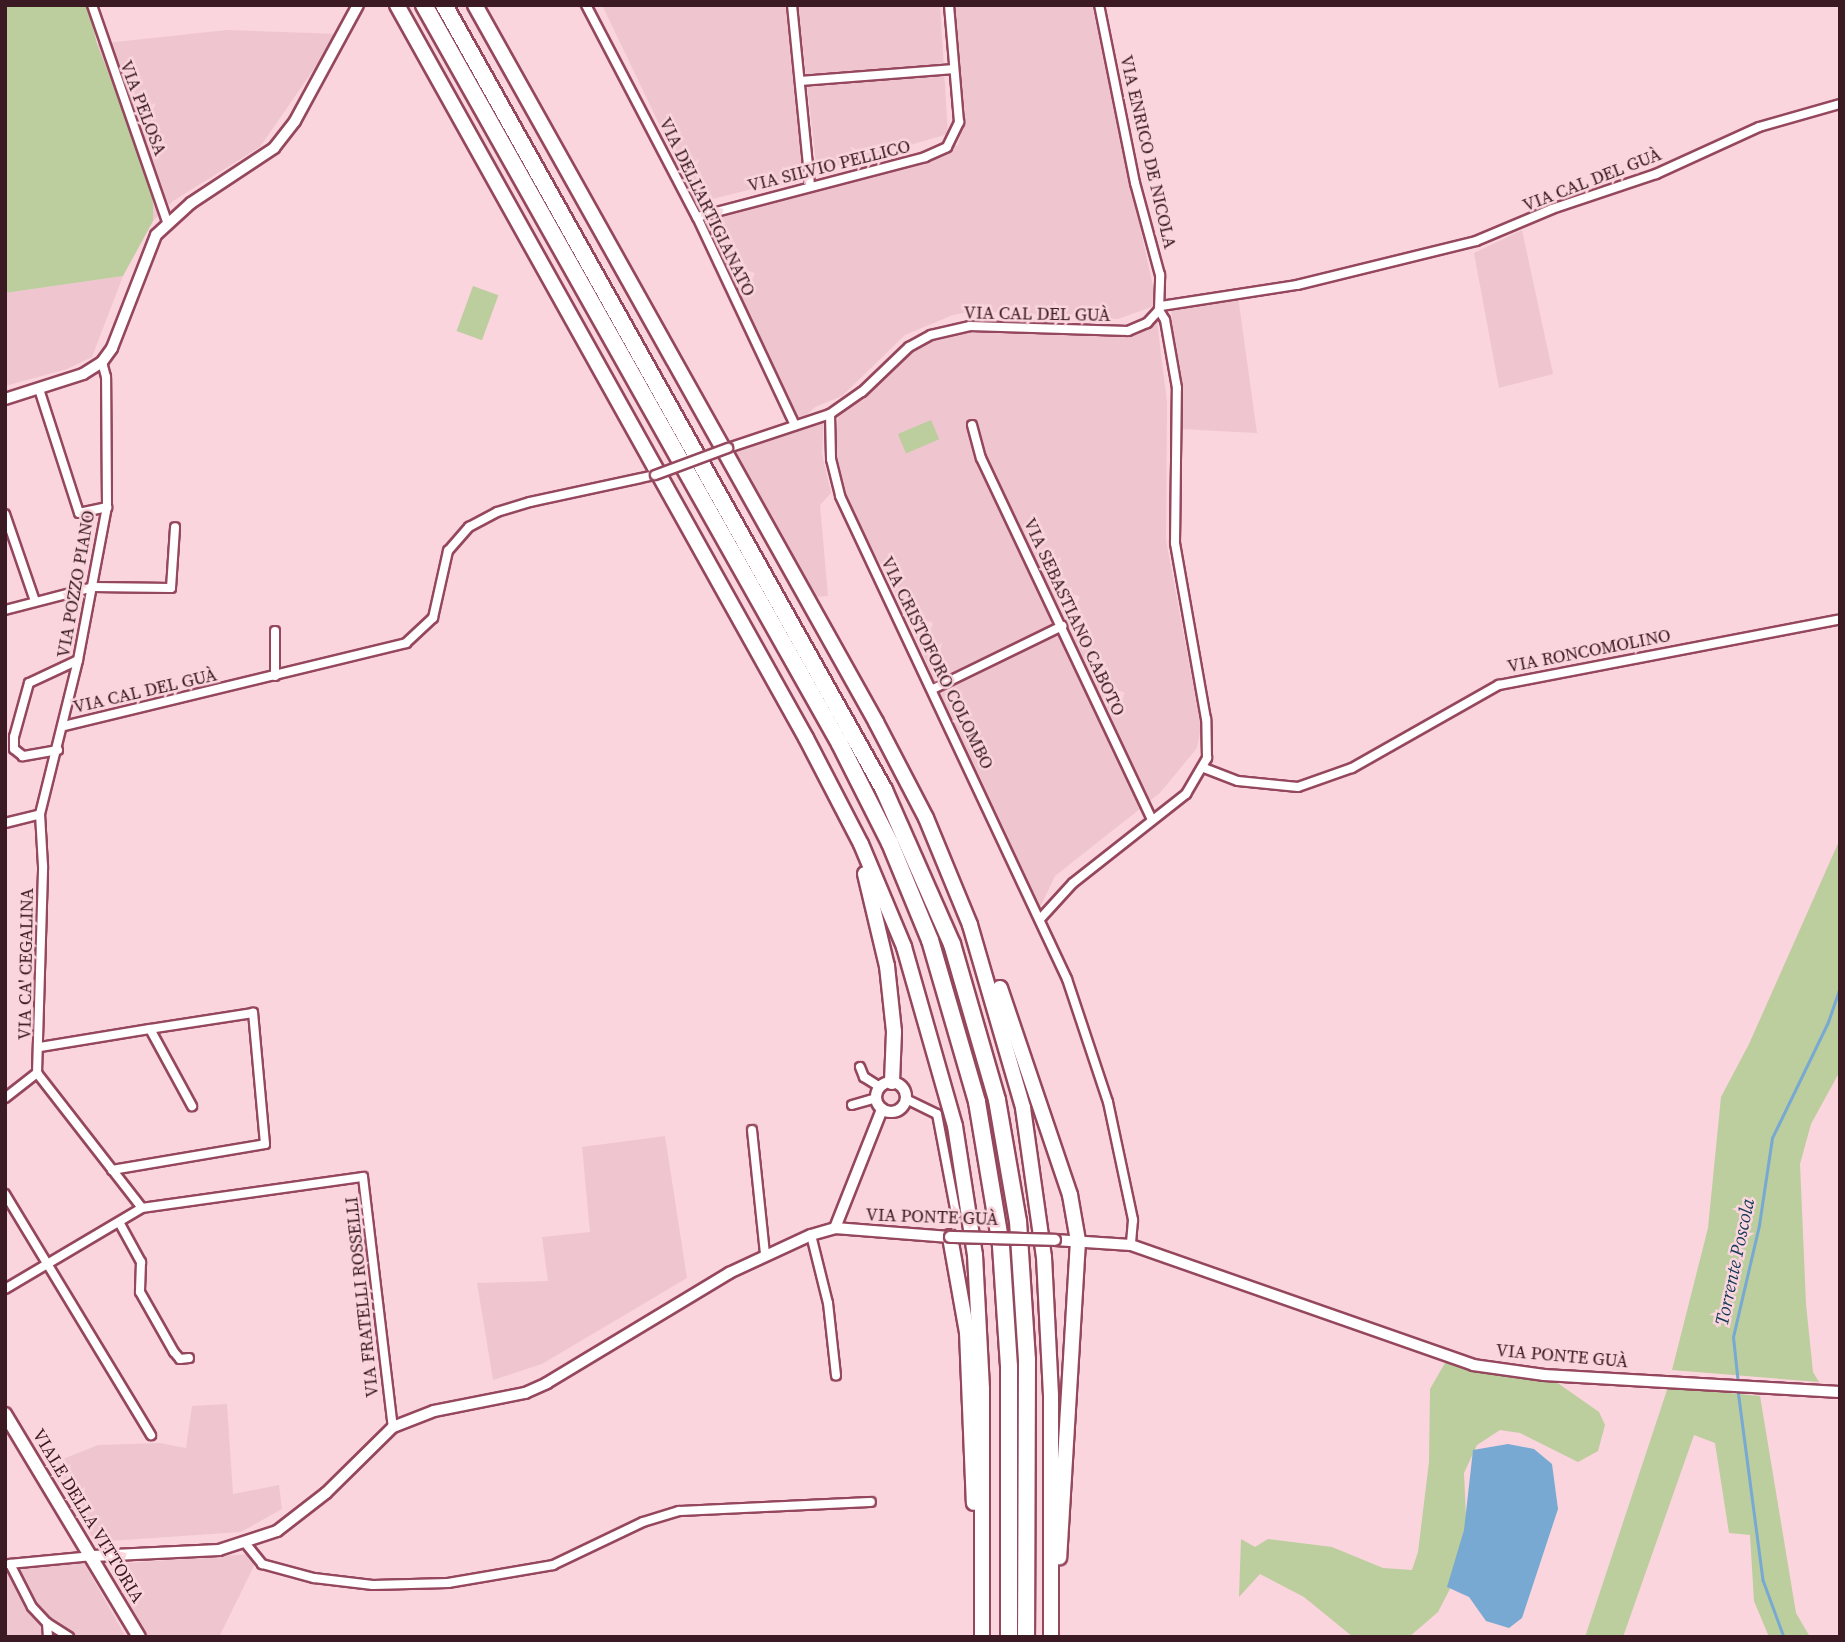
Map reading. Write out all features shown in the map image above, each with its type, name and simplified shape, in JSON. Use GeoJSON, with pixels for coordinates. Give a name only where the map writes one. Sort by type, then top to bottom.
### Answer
{"type":"FeatureCollection","features":[{"type":"Feature","properties":{"kind":"highway"},"geometry":{"type":"LineString","coordinates":[[397,5],[806,738],[861,844],[904,947],[955,1126],[980,1307],[981,1637]]}},
{"type":"Feature","properties":{"kind":"highway"},"geometry":{"type":"LineString","coordinates":[[424,5],[840,744],[890,844],[934,951],[977,1102],[1001,1246],[1009,1367],[1009,1637]]}},
{"type":"Feature","properties":{"kind":"highway"},"geometry":{"type":"LineString","coordinates":[[444,5],[872,766],[911,843],[953,944],[997,1100],[1018,1221],[1027,1360],[1026,1637]]}},
{"type":"Feature","properties":{"kind":"highway"},"geometry":{"type":"LineString","coordinates":[[475,5],[926,818],[978,924],[1051,1135],[1078,1241],[1052,1637]]}},
{"type":"Feature","properties":{"kind":"highway"},"geometry":{"type":"LineString","coordinates":[[806,738],[870,883],[887,966],[894,1032],[883,1089]]}},
{"type":"Feature","properties":{"kind":"highway"},"geometry":{"type":"LineString","coordinates":[[926,818],[992,991],[1033,1168],[1048,1310],[1052,1637]]}},
{"type":"Feature","properties":{"kind":"highway"},"geometry":{"type":"LineString","coordinates":[[950,1237],[967,1332],[981,1637]]}},
{"type":"Feature","properties":{"kind":"main road","name":"VIALE DELLA VITTORIA"},"geometry":{"type":"LineString","coordinates":[[5,1414],[93,1556],[139,1637]]}},
{"type":"Feature","properties":{"kind":"street","name":"VIA PELOSA"},"geometry":{"type":"LineString","coordinates":[[92,5],[167,221]]}},
{"type":"Feature","properties":{"kind":"street"},"geometry":{"type":"LineString","coordinates":[[5,399],[83,374],[102,362],[112,348],[142,264],[167,221],[274,148],[295,121],[358,5]]}},
{"type":"Feature","properties":{"kind":"street","name":"VIA DELL'ARTIGIANATO"},"geometry":{"type":"LineString","coordinates":[[586,5],[696,217],[795,425]]}},
{"type":"Feature","properties":{"kind":"street"},"geometry":{"type":"LineString","coordinates":[[792,5],[802,82],[810,186]]}},
{"type":"Feature","properties":{"kind":"street"},"geometry":{"type":"LineString","coordinates":[[802,82],[954,69],[949,5]]}},
{"type":"Feature","properties":{"kind":"street","name":"VIA ENRICO DE NICOLA"},"geometry":{"type":"LineString","coordinates":[[1099,5],[1135,183],[1160,275],[1160,308]]}},
{"type":"Feature","properties":{"kind":"street","name":"VIA SILVIO PELLICO"},"geometry":{"type":"LineString","coordinates":[[696,217],[938,153],[952,142],[958,130],[954,69]]}},
{"type":"Feature","properties":{"kind":"street","name":"VIA CAL DEL GUÀ"},"geometry":{"type":"LineString","coordinates":[[40,814],[64,726],[275,676],[415,638],[436,610],[448,551],[460,534],[480,520],[530,502],[655,475],[830,414],[862,392],[909,347],[931,335],[970,326],[1128,331],[1147,323],[1160,308],[1297,285],[1485,239],[1552,209],[1656,174],[1759,127],[1840,104]]}},
{"type":"Feature","properties":{"kind":"street"},"geometry":{"type":"LineString","coordinates":[[1041,918],[1073,883],[1186,794],[1204,768],[1206,719],[1175,543],[1177,388],[1165,320],[1160,308]]}},
{"type":"Feature","properties":{"kind":"street","name":"VIA POZZO PIANO"},"geometry":{"type":"LineString","coordinates":[[64,726],[107,507],[106,377],[102,362]]}},
{"type":"Feature","properties":{"kind":"street"},"geometry":{"type":"LineString","coordinates":[[38,389],[79,513],[107,507]]}},
{"type":"Feature","properties":{"kind":"street","name":"VIA CRISTOFORO COLOMBO"},"geometry":{"type":"LineString","coordinates":[[830,414],[831,458],[840,496],[1041,918],[1067,979],[1108,1102],[1133,1220],[1131,1245]]}},
{"type":"Feature","properties":{"kind":"street","name":"VIA SEBASTIANO CABOTO"},"geometry":{"type":"LineString","coordinates":[[972,425],[981,458],[1152,820]]}},
{"type":"Feature","properties":{"kind":"street"},"geometry":{"type":"LineString","coordinates":[[5,514],[35,601]]}},
{"type":"Feature","properties":{"kind":"street"},"geometry":{"type":"LineString","coordinates":[[5,610],[93,587],[171,588],[175,527]]}},
{"type":"Feature","properties":{"kind":"street","name":"VIA RONCOMOLINO"},"geometry":{"type":"LineString","coordinates":[[1204,768],[1238,781],[1298,787],[1352,768],[1499,685],[1838,620]]}},
{"type":"Feature","properties":{"kind":"street"},"geometry":{"type":"LineString","coordinates":[[933,689],[1062,626]]}},
{"type":"Feature","properties":{"kind":"street"},"geometry":{"type":"LineString","coordinates":[[275,631],[275,676]]}},
{"type":"Feature","properties":{"kind":"street"},"geometry":{"type":"LineString","coordinates":[[58,750],[23,757],[14,749],[14,737],[29,683],[78,660]]}},
{"type":"Feature","properties":{"kind":"street"},"geometry":{"type":"LineString","coordinates":[[5,823],[40,814]]}},
{"type":"Feature","properties":{"kind":"street","name":"VIA CA' CEGALINA"},"geometry":{"type":"LineString","coordinates":[[37,1073],[40,1047],[40,814]]}},
{"type":"Feature","properties":{"kind":"street"},"geometry":{"type":"LineString","coordinates":[[40,1047],[253,1013],[265,1144],[112,1170]]}},
{"type":"Feature","properties":{"kind":"street"},"geometry":{"type":"LineString","coordinates":[[150,1029],[192,1106]]}},
{"type":"Feature","properties":{"kind":"street"},"geometry":{"type":"LineString","coordinates":[[860,1067],[864,1077],[883,1089]]}},
{"type":"Feature","properties":{"kind":"street"},"geometry":{"type":"LineString","coordinates":[[5,1098],[37,1073],[142,1208],[5,1289]]}},
{"type":"Feature","properties":{"kind":"street"},"geometry":{"type":"LineString","coordinates":[[852,1105],[883,1089],[901,1086],[906,1099],[937,1114],[956,1214]]}},
{"type":"Feature","properties":{"kind":"street"},"geometry":{"type":"LineString","coordinates":[[835,1228],[882,1109],[883,1089]]}},
{"type":"Feature","properties":{"kind":"street"},"geometry":{"type":"LineString","coordinates":[[882,1109],[897,1111],[906,1099]]}},
{"type":"Feature","properties":{"kind":"street"},"geometry":{"type":"LineString","coordinates":[[752,1130],[765,1254]]}},
{"type":"Feature","properties":{"kind":"street","name":"VIA FRATELLI ROSSELLI"},"geometry":{"type":"LineString","coordinates":[[142,1208],[364,1177],[393,1427]]}},
{"type":"Feature","properties":{"kind":"street"},"geometry":{"type":"LineString","coordinates":[[5,1195],[151,1435]]}},
{"type":"Feature","properties":{"kind":"street"},"geometry":{"type":"LineString","coordinates":[[119,1222],[141,1262],[140,1292],[174,1352],[180,1359],[189,1358]]}},
{"type":"Feature","properties":{"kind":"street","name":"VIA PONTE GUÀ"},"geometry":{"type":"LineString","coordinates":[[93,1556],[219,1550],[246,1544],[302,1513],[393,1427],[434,1411],[536,1388],[765,1254],[811,1234],[835,1228],[950,1237],[1131,1245],[1473,1365],[1544,1375],[1840,1392]]}},
{"type":"Feature","properties":{"kind":"street"},"geometry":{"type":"LineString","coordinates":[[811,1234],[828,1303],[836,1376]]}},
{"type":"Feature","properties":{"kind":"street"},"geometry":{"type":"LineString","coordinates":[[246,1544],[262,1564],[314,1578],[382,1585],[448,1583],[553,1565],[643,1522],[679,1511],[871,1502]]}},
{"type":"Feature","properties":{"kind":"street"},"geometry":{"type":"LineString","coordinates":[[69,1637],[47,1623],[33,1607],[8,1564],[93,1556]]}},
{"type":"Feature","properties":{"kind":"street"},"geometry":{"type":"LineString","coordinates":[[47,1623],[48,1637]]}},
{"type":"Feature","properties":{"kind":"shaded area"},"geometry":{"type":"Polygon","coordinates":[[[602,5],[787,5],[803,176],[697,203],[602,5]]]}},
{"type":"Feature","properties":{"kind":"shaded area"},"geometry":{"type":"Polygon","coordinates":[[[798,5],[940,5],[948,134],[817,172],[798,5]]]}},
{"type":"Feature","properties":{"kind":"shaded area"},"geometry":{"type":"Polygon","coordinates":[[[954,5],[1092,5],[1157,305],[1118,319],[974,311],[953,315],[905,335],[842,396],[815,407],[795,426],[824,419],[822,453],[831,493],[820,505],[828,596],[813,597],[724,452],[793,427],[703,216],[958,145],[963,124],[954,5]]]}},
{"type":"Feature","properties":{"kind":"shaded area"},"geometry":{"type":"Polygon","coordinates":[[[227,30],[338,34],[260,147],[173,201],[153,221],[149,176],[97,44],[227,30]]]}},
{"type":"Feature","properties":{"kind":"shaded area"},"geometry":{"type":"Polygon","coordinates":[[[1522,230],[1553,374],[1499,388],[1474,253],[1522,230]]]}},
{"type":"Feature","properties":{"kind":"shaded area"},"geometry":{"type":"Polygon","coordinates":[[[123,276],[92,357],[67,369],[5,386],[5,293],[123,276]]]}},
{"type":"Feature","properties":{"kind":"shaded area"},"geometry":{"type":"Polygon","coordinates":[[[1237,289],[1257,433],[1180,429],[1171,306],[1237,289]]]}},
{"type":"Feature","properties":{"kind":"shaded area"},"geometry":{"type":"Polygon","coordinates":[[[1157,321],[1167,402],[1166,540],[1201,727],[1197,748],[1160,793],[1055,876],[1037,914],[900,602],[848,501],[836,453],[838,413],[913,346],[956,328],[1140,328],[1157,321]]]}},
{"type":"Feature","properties":{"kind":"shaded area"},"geometry":{"type":"Polygon","coordinates":[[[665,1136],[687,1278],[542,1364],[493,1380],[477,1283],[548,1281],[542,1237],[590,1232],[582,1147],[665,1136]]]}},
{"type":"Feature","properties":{"kind":"shaded area"},"geometry":{"type":"Polygon","coordinates":[[[227,1404],[233,1494],[279,1485],[282,1509],[241,1532],[95,1542],[48,1465],[98,1445],[160,1443],[186,1448],[192,1406],[227,1404]]]}},
{"type":"Feature","properties":{"kind":"shaded area"},"geometry":{"type":"Polygon","coordinates":[[[250,1554],[254,1566],[219,1637],[148,1637],[111,1569],[127,1563],[250,1554]]]}},
{"type":"Feature","properties":{"kind":"shaded area"},"geometry":{"type":"Polygon","coordinates":[[[81,1558],[126,1637],[5,1637],[5,1563],[81,1558]]]}},
{"type":"Feature","properties":{"kind":"green space"},"geometry":{"type":"Polygon","coordinates":[[[5,5],[88,5],[97,44],[149,176],[153,205],[153,221],[123,276],[5,293],[5,5]]]}},
{"type":"Feature","properties":{"kind":"green space"},"geometry":{"type":"Polygon","coordinates":[[[473,286],[498,295],[482,340],[457,331],[473,286]]]}},
{"type":"Feature","properties":{"kind":"green space"},"geometry":{"type":"Polygon","coordinates":[[[931,420],[939,439],[906,453],[898,434],[931,420]]]}},
{"type":"Feature","properties":{"kind":"green space"},"geometry":{"type":"Polygon","coordinates":[[[1840,839],[1840,1071],[1811,1124],[1800,1164],[1806,1304],[1813,1372],[1819,1382],[1672,1370],[1708,1228],[1721,1097],[1749,1044],[1840,839]]]}},
{"type":"Feature","properties":{"kind":"green space"},"geometry":{"type":"Polygon","coordinates":[[[1445,1363],[1552,1379],[1599,1412],[1605,1425],[1598,1451],[1578,1462],[1520,1433],[1500,1430],[1477,1445],[1464,1473],[1467,1539],[1455,1579],[1438,1612],[1409,1637],[1353,1637],[1304,1597],[1260,1574],[1239,1597],[1241,1539],[1255,1547],[1268,1539],[1332,1547],[1383,1568],[1412,1570],[1418,1552],[1429,1462],[1430,1389],[1445,1363]]]}},
{"type":"Feature","properties":{"kind":"green space"},"geometry":{"type":"Polygon","coordinates":[[[1668,1387],[1760,1396],[1796,1613],[1810,1637],[1769,1637],[1754,1601],[1750,1535],[1729,1533],[1715,1443],[1694,1435],[1623,1637],[1585,1637],[1668,1387]]]}},
{"type":"Feature","properties":{"kind":"water"},"geometry":{"type":"Polygon","coordinates":[[[1508,1444],[1534,1449],[1552,1464],[1558,1509],[1522,1618],[1509,1628],[1486,1621],[1469,1597],[1447,1587],[1464,1530],[1473,1450],[1508,1444]]]}},
{"type":"Feature","properties":{"kind":"waterway","name":"Torrente Poscola"},"geometry":{"type":"LineString","coordinates":[[1738,1384],[1733,1337],[1759,1225],[1772,1138],[1828,1022],[1840,987]]}},
{"type":"Feature","properties":{"kind":"waterway","name":"Torrente Poscola"},"geometry":{"type":"LineString","coordinates":[[1738,1390],[1763,1580],[1784,1637]]}}]}
